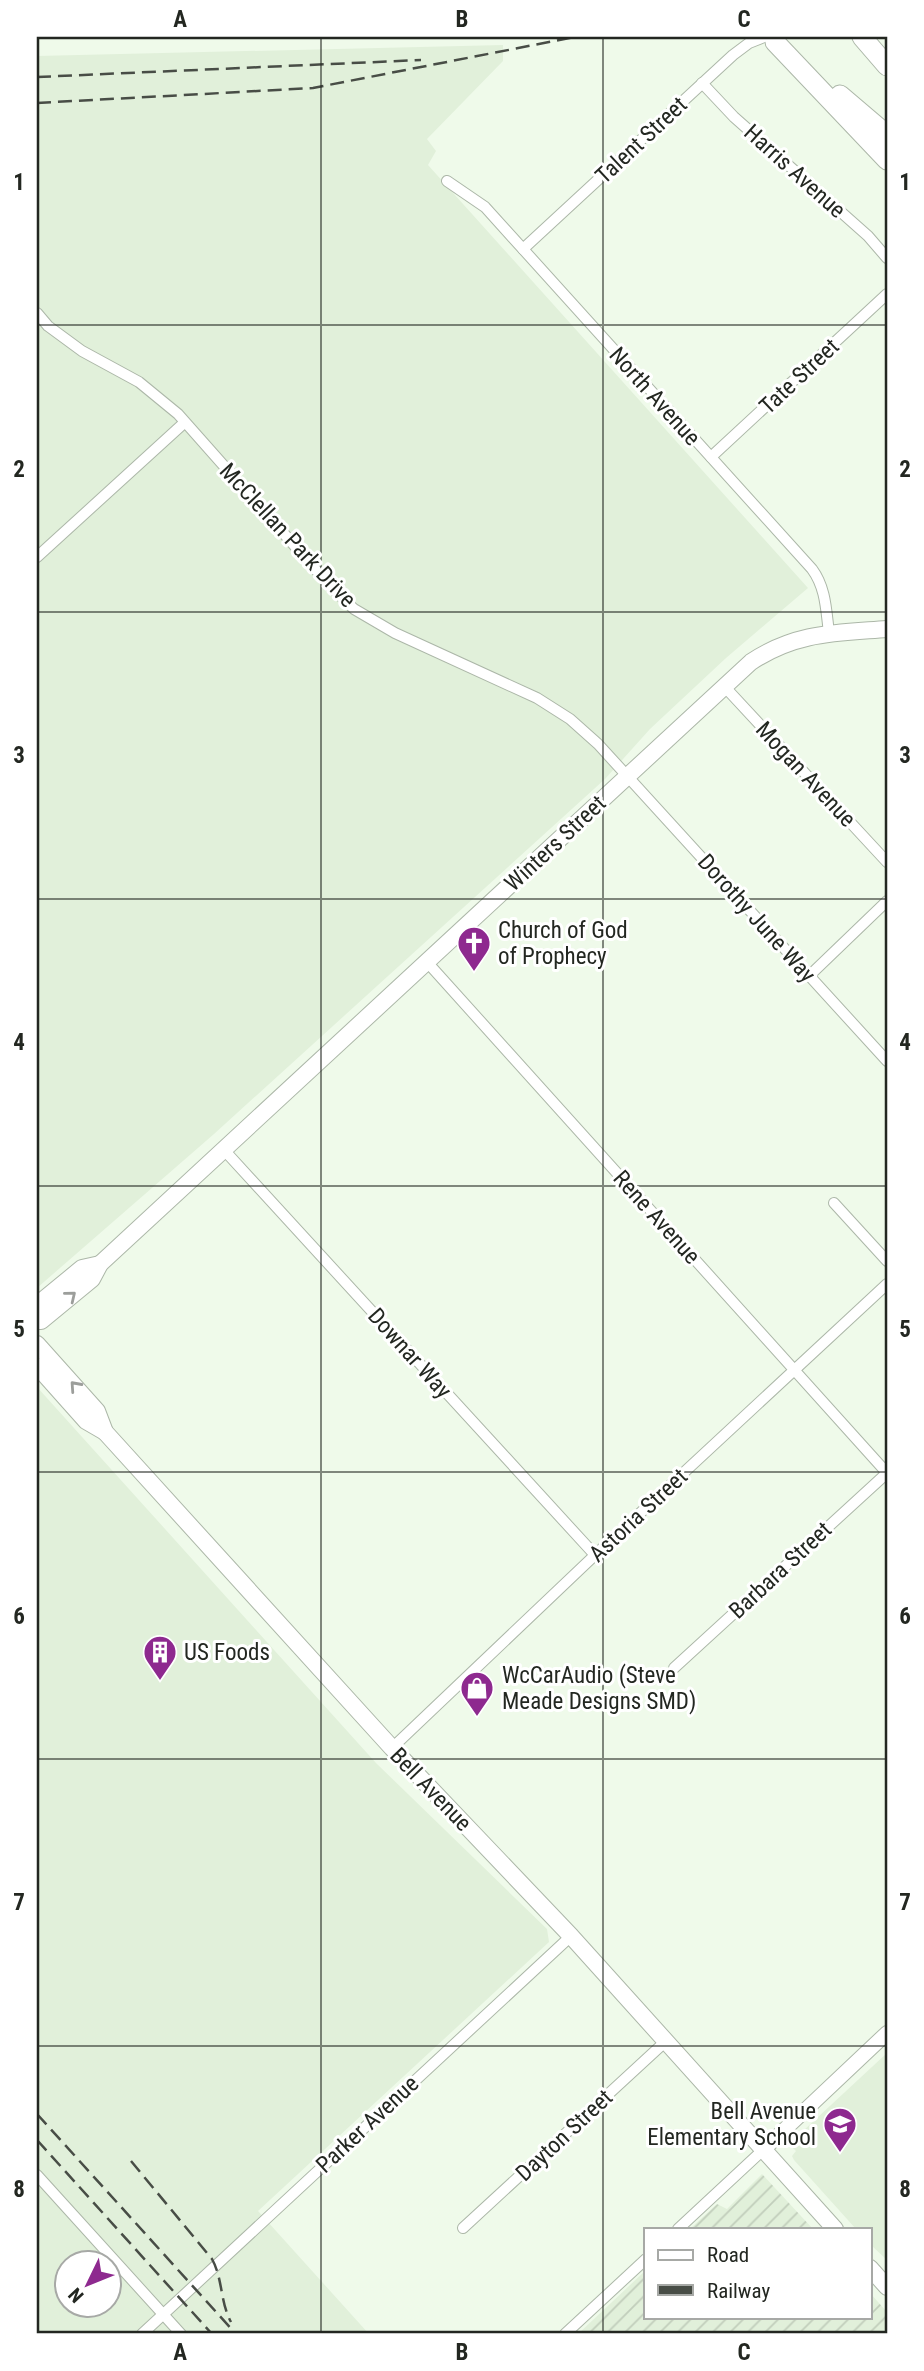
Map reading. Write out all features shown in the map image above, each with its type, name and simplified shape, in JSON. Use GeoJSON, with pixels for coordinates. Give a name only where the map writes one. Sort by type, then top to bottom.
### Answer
{"type":"FeatureCollection","features":[{"type":"Feature","properties":{"kind":"highway"},"geometry":{"type":"LineString","coordinates":[[862,37],[887,65]]}},
{"type":"Feature","properties":{"kind":"highway"},"geometry":{"type":"LineString","coordinates":[[870,37],[887,51]]}},
{"type":"Feature","properties":{"kind":"highway"},"geometry":{"type":"LineString","coordinates":[[769,38],[860,122],[887,160]]}},
{"type":"Feature","properties":{"kind":"highway"},"geometry":{"type":"LineString","coordinates":[[860,122],[887,135]]}},
{"type":"Feature","properties":{"kind":"main road","name":"Winters Street"},"geometry":{"type":"LineString","coordinates":[[37,1321],[41,1321],[92,1279],[100,1264],[751,662],[794,640],[829,633],[887,629]]}},
{"type":"Feature","properties":{"kind":"main road","name":"Winters Street"},"geometry":{"type":"LineString","coordinates":[[37,1305],[82,1268],[100,1264]]}},
{"type":"Feature","properties":{"kind":"main road","name":"Bell Avenue"},"geometry":{"type":"LineString","coordinates":[[37,1344],[97,1411],[105,1432],[392,1748],[571,1936],[834,2228]]}},
{"type":"Feature","properties":{"kind":"main road"},"geometry":{"type":"LineString","coordinates":[[37,1366],[86,1420],[105,1432]]}},
{"type":"Feature","properties":{"kind":"main road"},"geometry":{"type":"LineString","coordinates":[[872,2269],[887,2287]]}},
{"type":"Feature","properties":{"kind":"street","name":"Talent Street"},"geometry":{"type":"LineString","coordinates":[[523,249],[741,48],[769,38]]}},
{"type":"Feature","properties":{"kind":"street","name":"Harris Avenue"},"geometry":{"type":"LineString","coordinates":[[702,83],[734,117],[868,236],[887,258]]}},
{"type":"Feature","properties":{"kind":"street","name":"North Avenue"},"geometry":{"type":"LineString","coordinates":[[447,181],[485,207],[815,573],[824,594],[829,633]]}},
{"type":"Feature","properties":{"kind":"street","name":"Tate Street"},"geometry":{"type":"LineString","coordinates":[[711,457],[887,294]]}},
{"type":"Feature","properties":{"kind":"street","name":"McClellan Park Drive"},"geometry":{"type":"LineString","coordinates":[[37,313],[48,326],[82,351],[139,382],[178,414],[332,588],[354,609],[395,633],[537,698],[570,719],[598,744],[627,776]]}},
{"type":"Feature","properties":{"kind":"street"},"geometry":{"type":"LineString","coordinates":[[37,557],[184,423]]}},
{"type":"Feature","properties":{"kind":"street","name":"Mogan Avenue"},"geometry":{"type":"LineString","coordinates":[[724,685],[887,862]]}},
{"type":"Feature","properties":{"kind":"street","name":"Dorothy June Way"},"geometry":{"type":"LineString","coordinates":[[627,776],[887,1061]]}},
{"type":"Feature","properties":{"kind":"street"},"geometry":{"type":"LineString","coordinates":[[809,976],[887,901]]}},
{"type":"Feature","properties":{"kind":"street","name":"Rene Avenue"},"geometry":{"type":"LineString","coordinates":[[427,962],[887,1473]]}},
{"type":"Feature","properties":{"kind":"street","name":"Downar Way"},"geometry":{"type":"LineString","coordinates":[[225,1151],[595,1555]]}},
{"type":"Feature","properties":{"kind":"street"},"geometry":{"type":"LineString","coordinates":[[834,1203],[887,1261]]}},
{"type":"Feature","properties":{"kind":"street","name":"Astoria Street"},"geometry":{"type":"LineString","coordinates":[[392,1748],[887,1284]]}},
{"type":"Feature","properties":{"kind":"street","name":"Barbara Street"},"geometry":{"type":"LineString","coordinates":[[674,1668],[887,1473]]}},
{"type":"Feature","properties":{"kind":"street","name":"Parker Avenue"},"geometry":{"type":"LineString","coordinates":[[142,2334],[571,1936]]}},
{"type":"Feature","properties":{"kind":"street"},"geometry":{"type":"LineString","coordinates":[[679,2228],[887,2033]]}},
{"type":"Feature","properties":{"kind":"street","name":"Dayton Street"},"geometry":{"type":"LineString","coordinates":[[463,2228],[666,2041]]}},
{"type":"Feature","properties":{"kind":"street"},"geometry":{"type":"LineString","coordinates":[[37,2175],[181,2334]]}},
{"type":"Feature","properties":{"kind":"street"},"geometry":{"type":"LineString","coordinates":[[565,2334],[644,2261]]}},
{"type":"Feature","properties":{"kind":"shaded area"},"geometry":{"type":"Polygon","coordinates":[[[503,45],[503,61],[427,139],[436,151],[428,165],[808,588],[726,658],[650,729],[605,779],[214,1134],[37,1288],[37,56],[503,45]]]}},
{"type":"Feature","properties":{"kind":"shaded area"},"geometry":{"type":"Polygon","coordinates":[[[37,1387],[376,1763],[547,1929],[549,1942],[258,2211],[369,2334],[37,2334],[37,1387]]]}},
{"type":"Feature","properties":{"kind":"shaded area","name":"Bell Avenue Elementary School"},"geometry":{"type":"Polygon","coordinates":[[[887,2053],[887,2260],[872,2246],[872,2228],[855,2228],[794,2160],[792,2156],[796,2151],[789,2144],[887,2053]]]}},
{"type":"Feature","properties":{"kind":"shaded area"},"geometry":{"type":"Polygon","coordinates":[[[762,2174],[812,2228],[691,2228],[717,2204],[727,2209],[762,2174]]]}},
{"type":"Feature","properties":{"kind":"shaded area"},"geometry":{"type":"Polygon","coordinates":[[[644,2272],[644,2318],[872,2318],[872,2295],[887,2312],[887,2334],[578,2334],[644,2272]]]}},
{"type":"Feature","properties":{"kind":"railway"},"geometry":{"type":"LineString","coordinates":[[37,103],[313,88],[575,37]]}},
{"type":"Feature","properties":{"kind":"railway"},"geometry":{"type":"LineString","coordinates":[[37,77],[421,60]]}},
{"type":"Feature","properties":{"kind":"railway"},"geometry":{"type":"LineString","coordinates":[[37,2114],[236,2334]]}},
{"type":"Feature","properties":{"kind":"railway"},"geometry":{"type":"LineString","coordinates":[[37,2140],[212,2334]]}},
{"type":"Feature","properties":{"kind":"railway"},"geometry":{"type":"LineString","coordinates":[[131,2161],[212,2259],[231,2322]]}},
{"type":"Feature","properties":{"kind":"place","name":"Church of God of Prophecy"},"geometry":{"type":"Point","coordinates":[474,973]}},
{"type":"Feature","properties":{"kind":"place","name":"US Foods"},"geometry":{"type":"Point","coordinates":[160,1682]}},
{"type":"Feature","properties":{"kind":"place","name":"WcCarAudio (Steve Meade Designs SMD)"},"geometry":{"type":"Point","coordinates":[477,1718]}},
{"type":"Feature","properties":{"kind":"place","name":"Bell Avenue Elementary School"},"geometry":{"type":"Point","coordinates":[840,2154]}}]}
